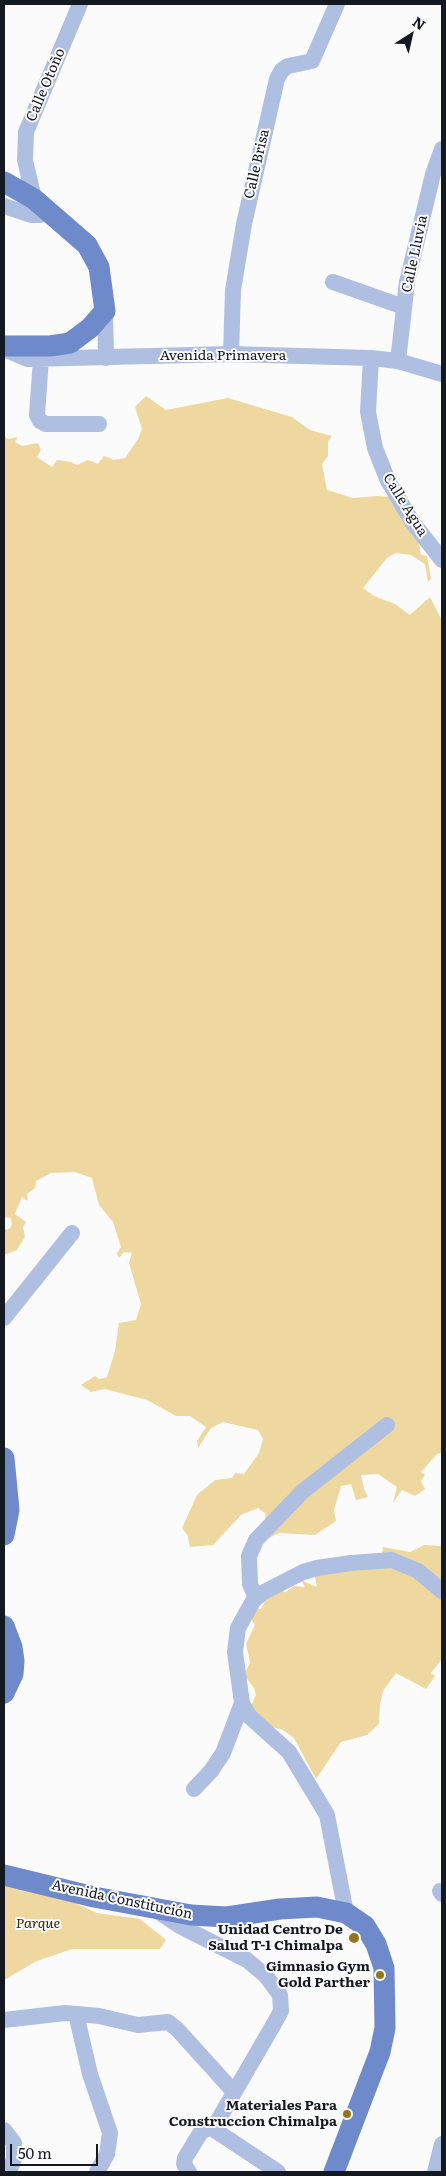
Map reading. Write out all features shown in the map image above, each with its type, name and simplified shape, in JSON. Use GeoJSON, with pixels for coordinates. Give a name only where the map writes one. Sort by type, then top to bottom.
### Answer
{"type":"FeatureCollection","features":[{"type":"Feature","properties":{"kind":"main road"},"geometry":{"type":"LineString","coordinates":[[4,182],[41,205],[86,245],[95,260],[102,281],[105,311],[90,328],[70,343],[4,348]]}},
{"type":"Feature","properties":{"kind":"main road"},"geometry":{"type":"LineString","coordinates":[[4,1458],[9,1510],[4,1535]]}},
{"type":"Feature","properties":{"kind":"main road"},"geometry":{"type":"LineString","coordinates":[[4,1626],[12,1646],[14,1662],[13,1674],[4,1693]]}},
{"type":"Feature","properties":{"kind":"main road","name":"Avenida Constitución"},"geometry":{"type":"LineString","coordinates":[[4,1875],[153,1908],[212,1918],[305,1906],[328,1908],[346,1913],[365,1926],[376,1944],[384,1968],[386,2016],[380,2052],[334,2172]]}},
{"type":"Feature","properties":{"kind":"street","name":"Calle Otoño"},"geometry":{"type":"LineString","coordinates":[[41,205],[25,160],[26,132],[80,4]]}},
{"type":"Feature","properties":{"kind":"street","name":"Calle Brisa"},"geometry":{"type":"LineString","coordinates":[[230,354],[233,290],[244,224],[277,79],[282,70],[288,66],[312,61],[337,4]]}},
{"type":"Feature","properties":{"kind":"street","name":"Calle Lluvia"},"geometry":{"type":"LineString","coordinates":[[398,361],[407,282],[438,177],[442,149]]}},
{"type":"Feature","properties":{"kind":"street"},"geometry":{"type":"LineString","coordinates":[[4,206],[31,215],[40,215],[41,205]]}},
{"type":"Feature","properties":{"kind":"street"},"geometry":{"type":"LineString","coordinates":[[332,282],[404,308]]}},
{"type":"Feature","properties":{"kind":"street"},"geometry":{"type":"LineString","coordinates":[[105,311],[106,358]]}},
{"type":"Feature","properties":{"kind":"street","name":"Avenida Primavera"},"geometry":{"type":"LineString","coordinates":[[4,348],[21,358],[42,359],[230,354],[371,358],[398,361],[442,374]]}},
{"type":"Feature","properties":{"kind":"street","name":"Calle Agua"},"geometry":{"type":"LineString","coordinates":[[371,358],[368,412],[375,448],[388,481],[413,523],[442,560]]}},
{"type":"Feature","properties":{"kind":"street"},"geometry":{"type":"LineString","coordinates":[[42,359],[37,415],[40,421],[46,424],[99,424]]}},
{"type":"Feature","properties":{"kind":"street"},"geometry":{"type":"LineString","coordinates":[[4,1318],[72,1233]]}},
{"type":"Feature","properties":{"kind":"street"},"geometry":{"type":"LineString","coordinates":[[256,1598],[250,1584],[249,1556],[256,1540],[302,1492],[387,1425]]}},
{"type":"Feature","properties":{"kind":"street"},"geometry":{"type":"LineString","coordinates":[[346,1913],[327,1815],[289,1752],[249,1716],[242,1702],[235,1652],[238,1628],[256,1598],[303,1572],[316,1568],[386,1560],[397,1561],[418,1571],[442,1591]]}},
{"type":"Feature","properties":{"kind":"street"},"geometry":{"type":"LineString","coordinates":[[194,1789],[212,1771],[223,1752],[242,1702]]}},
{"type":"Feature","properties":{"kind":"street"},"geometry":{"type":"LineString","coordinates":[[153,1908],[180,1926],[247,1960],[266,1976],[280,1994],[280,2010],[212,2129]]}},
{"type":"Feature","properties":{"kind":"street"},"geometry":{"type":"LineString","coordinates":[[4,2020],[53,2014],[76,2014],[138,2025],[172,2024],[234,2092]]}},
{"type":"Feature","properties":{"kind":"street"},"geometry":{"type":"LineString","coordinates":[[76,2014],[90,2074],[110,2133],[107,2154],[97,2172]]}},
{"type":"Feature","properties":{"kind":"street"},"geometry":{"type":"LineString","coordinates":[[189,2172],[184,2164],[185,2158],[201,2132],[208,2128],[278,2172]]}},
{"type":"Feature","properties":{"kind":"street"},"geometry":{"type":"LineString","coordinates":[[4,2130],[14,2143],[14,2159],[9,2172]]}},
{"type":"Feature","properties":{"kind":"street"},"geometry":{"type":"LineString","coordinates":[[435,2172],[442,2144]]}},
{"type":"Feature","properties":{"kind":"green space"},"geometry":{"type":"Polygon","coordinates":[[[146,396],[166,410],[228,398],[292,417],[310,430],[332,436],[328,442],[328,456],[322,464],[327,490],[353,498],[393,497],[416,525],[421,555],[427,556],[431,579],[428,582],[425,564],[411,555],[396,553],[387,558],[363,588],[374,596],[395,604],[410,615],[430,597],[442,621],[442,1453],[437,1454],[421,1472],[425,1475],[421,1481],[425,1489],[415,1496],[402,1490],[393,1503],[397,1487],[378,1474],[361,1475],[368,1497],[356,1500],[351,1484],[341,1486],[334,1510],[336,1521],[315,1535],[279,1533],[269,1538],[262,1534],[266,1514],[258,1508],[241,1515],[213,1545],[190,1547],[188,1536],[182,1528],[197,1495],[215,1480],[232,1478],[235,1473],[244,1474],[259,1453],[263,1439],[258,1430],[223,1422],[211,1428],[198,1448],[197,1441],[206,1427],[190,1416],[176,1416],[147,1400],[105,1389],[91,1392],[81,1385],[95,1376],[99,1379],[107,1377],[115,1351],[119,1323],[136,1320],[141,1304],[129,1263],[132,1253],[124,1252],[119,1258],[117,1253],[121,1247],[113,1222],[99,1205],[92,1178],[75,1172],[51,1173],[36,1181],[35,1188],[27,1194],[28,1201],[22,1197],[15,1214],[26,1222],[23,1227],[25,1237],[17,1250],[4,1255],[4,1230],[9,1229],[12,1225],[11,1218],[4,1217],[4,436],[8,439],[18,437],[15,442],[22,446],[38,443],[41,450],[37,457],[52,467],[57,460],[77,465],[88,460],[98,464],[104,456],[114,460],[125,458],[138,439],[142,429],[135,407],[146,396]]]}},
{"type":"Feature","properties":{"kind":"green space"},"geometry":{"type":"Polygon","coordinates":[[[424,1545],[442,1546],[442,1659],[431,1673],[435,1676],[426,1689],[396,1673],[383,1691],[379,1724],[367,1735],[341,1742],[316,1779],[294,1738],[283,1730],[251,1721],[250,1708],[256,1695],[254,1688],[244,1675],[250,1662],[246,1644],[255,1625],[246,1613],[253,1608],[261,1609],[271,1589],[286,1592],[294,1586],[305,1587],[301,1580],[317,1587],[315,1577],[338,1560],[381,1558],[383,1547],[410,1552],[424,1545]]]}},
{"type":"Feature","properties":{"kind":"green space","name":"Parque"},"geometry":{"type":"Polygon","coordinates":[[[4,1871],[97,1913],[140,1919],[166,1940],[160,1949],[72,1949],[37,1961],[4,1980],[4,1871]]]}},
{"type":"Feature","properties":{"kind":"place","name":"Unidad Centro De Salud T-1 Chimalpa"},"geometry":{"type":"Point","coordinates":[354,1938]}},
{"type":"Feature","properties":{"kind":"place","name":"Gimnasio Gym Gold Parther"},"geometry":{"type":"Point","coordinates":[380,1975]}},
{"type":"Feature","properties":{"kind":"place","name":"Materiales Para Construccion Chimalpa"},"geometry":{"type":"Point","coordinates":[347,2114]}}]}
